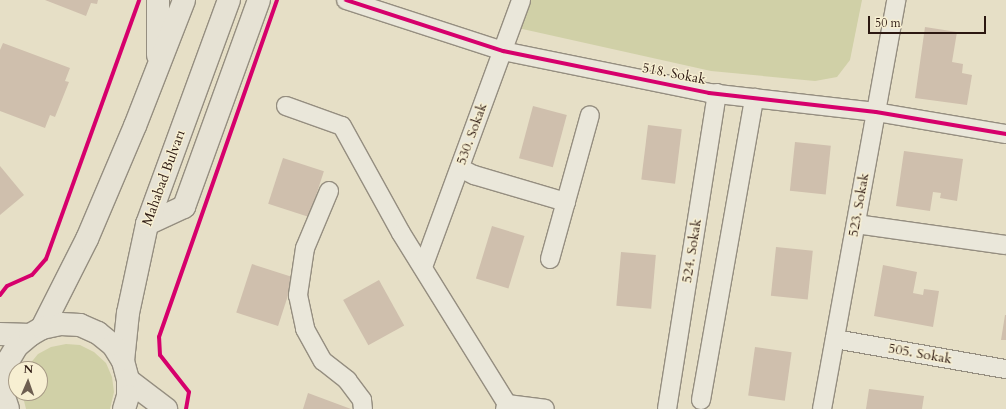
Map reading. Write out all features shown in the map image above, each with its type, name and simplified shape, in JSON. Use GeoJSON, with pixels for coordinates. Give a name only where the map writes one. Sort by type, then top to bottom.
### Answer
{"type":"FeatureCollection","features":[{"type":"Feature","properties":{"kind":"main road"},"geometry":{"type":"LineString","coordinates":[[158,0],[158,66]]}},
{"type":"Feature","properties":{"kind":"main road"},"geometry":{"type":"LineString","coordinates":[[4,398],[3,377],[8,361],[17,346],[36,331],[87,239],[184,0]]}},
{"type":"Feature","properties":{"kind":"main road","name":"Mahabad Bulvarı"},"geometry":{"type":"LineString","coordinates":[[124,409],[128,313],[147,224],[229,0]]}},
{"type":"Feature","properties":{"kind":"main road"},"geometry":{"type":"LineString","coordinates":[[147,224],[184,207],[259,0]]}},
{"type":"Feature","properties":{"kind":"main road"},"geometry":{"type":"LineString","coordinates":[[0,334],[36,331],[61,324],[80,325],[98,333],[113,345],[126,370],[166,409]]}},
{"type":"Feature","properties":{"kind":"street","name":"518. Sokak"},"geometry":{"type":"LineString","coordinates":[[346,0],[503,51],[717,93],[876,112],[1006,134]]}},
{"type":"Feature","properties":{"kind":"street","name":"530. Sokak"},"geometry":{"type":"LineString","coordinates":[[423,268],[521,0]]}},
{"type":"Feature","properties":{"kind":"street","name":"523. Sokak"},"geometry":{"type":"LineString","coordinates":[[822,409],[896,0]]}},
{"type":"Feature","properties":{"kind":"street","name":"524. Sokak"},"geometry":{"type":"LineString","coordinates":[[667,409],[717,93]]}},
{"type":"Feature","properties":{"kind":"street"},"geometry":{"type":"LineString","coordinates":[[701,400],[754,98]]}},
{"type":"Feature","properties":{"kind":"street"},"geometry":{"type":"LineString","coordinates":[[286,106],[342,126],[423,268],[506,406],[545,409]]}},
{"type":"Feature","properties":{"kind":"street"},"geometry":{"type":"LineString","coordinates":[[550,259],[590,115]]}},
{"type":"Feature","properties":{"kind":"street"},"geometry":{"type":"LineString","coordinates":[[460,168],[474,175],[566,202]]}},
{"type":"Feature","properties":{"kind":"street"},"geometry":{"type":"LineString","coordinates":[[329,191],[305,248],[298,296],[305,329],[324,361],[347,380],[362,400],[363,409]]}},
{"type":"Feature","properties":{"kind":"street"},"geometry":{"type":"LineString","coordinates":[[856,224],[1006,245]]}},
{"type":"Feature","properties":{"kind":"street","name":"505. Sokak"},"geometry":{"type":"LineString","coordinates":[[835,339],[1006,368]]}},
{"type":"Feature","properties":{"kind":"green space"},"geometry":{"type":"Polygon","coordinates":[[[528,0],[862,0],[850,60],[837,77],[815,81],[711,71],[518,28],[528,0]]]}},
{"type":"Feature","properties":{"kind":"green space"},"geometry":{"type":"Polygon","coordinates":[[[66,344],[80,345],[94,352],[106,363],[112,377],[114,392],[110,409],[26,409],[24,401],[48,401],[48,361],[32,361],[38,354],[51,347],[66,344]]]}},
{"type":"Feature","properties":{"kind":"building"},"geometry":{"type":"Polygon","coordinates":[[[45,0],[98,0],[97,4],[91,3],[86,16],[45,0]]]}},
{"type":"Feature","properties":{"kind":"building"},"geometry":{"type":"Polygon","coordinates":[[[925,27],[957,32],[952,62],[963,64],[962,73],[972,75],[967,105],[915,98],[925,27]]]}},
{"type":"Feature","properties":{"kind":"building"},"geometry":{"type":"Polygon","coordinates":[[[3,43],[70,68],[65,81],[69,82],[55,117],[50,115],[45,128],[0,111],[0,50],[3,43]]]}},
{"type":"Feature","properties":{"kind":"building"},"geometry":{"type":"Polygon","coordinates":[[[533,106],[567,115],[553,167],[519,158],[533,106]]]}},
{"type":"Feature","properties":{"kind":"building"},"geometry":{"type":"Polygon","coordinates":[[[648,125],[682,129],[675,184],[641,180],[648,125]]]}},
{"type":"Feature","properties":{"kind":"building"},"geometry":{"type":"Polygon","coordinates":[[[795,142],[831,146],[826,194],[790,191],[795,142]]]}},
{"type":"Feature","properties":{"kind":"building"},"geometry":{"type":"Polygon","coordinates":[[[904,151],[963,159],[957,201],[940,198],[941,193],[933,192],[930,211],[896,206],[904,151]]]}},
{"type":"Feature","properties":{"kind":"building"},"geometry":{"type":"Polygon","coordinates":[[[283,158],[324,171],[309,217],[268,204],[283,158]]]}},
{"type":"Feature","properties":{"kind":"building"},"geometry":{"type":"Polygon","coordinates":[[[0,166],[24,195],[0,215],[0,166]]]}},
{"type":"Feature","properties":{"kind":"building"},"geometry":{"type":"Polygon","coordinates":[[[492,226],[525,236],[508,289],[476,279],[492,226]]]}},
{"type":"Feature","properties":{"kind":"building"},"geometry":{"type":"Polygon","coordinates":[[[776,247],[813,251],[808,300],[771,296],[776,247]]]}},
{"type":"Feature","properties":{"kind":"building"},"geometry":{"type":"Polygon","coordinates":[[[621,252],[656,255],[651,309],[616,306],[621,252]]]}},
{"type":"Feature","properties":{"kind":"building"},"geometry":{"type":"Polygon","coordinates":[[[252,264],[294,278],[278,326],[236,313],[252,264]]]}},
{"type":"Feature","properties":{"kind":"building"},"geometry":{"type":"Polygon","coordinates":[[[883,265],[917,272],[913,293],[923,295],[924,289],[939,291],[933,327],[874,316],[883,265]]]}},
{"type":"Feature","properties":{"kind":"building"},"geometry":{"type":"Polygon","coordinates":[[[379,280],[404,325],[368,345],[343,300],[379,280]]]}},
{"type":"Feature","properties":{"kind":"building"},"geometry":{"type":"Polygon","coordinates":[[[1005,315],[1006,340],[1001,340],[1005,315]]]}},
{"type":"Feature","properties":{"kind":"building"},"geometry":{"type":"Polygon","coordinates":[[[755,347],[792,352],[785,401],[748,396],[755,347]]]}},
{"type":"Feature","properties":{"kind":"building"},"geometry":{"type":"Polygon","coordinates":[[[869,389],[924,396],[922,409],[866,409],[869,389]]]}},
{"type":"Feature","properties":{"kind":"building"},"geometry":{"type":"Polygon","coordinates":[[[308,393],[351,409],[303,409],[308,393]]]}},
{"type":"Feature","properties":{"kind":"cycle path"},"geometry":{"type":"LineString","coordinates":[[0,295],[7,286],[32,275],[46,259],[139,0]]}},
{"type":"Feature","properties":{"kind":"cycle path"},"geometry":{"type":"LineString","coordinates":[[186,409],[189,392],[160,355],[159,337],[277,0]]}},
{"type":"Feature","properties":{"kind":"cycle path"},"geometry":{"type":"LineString","coordinates":[[346,0],[503,51],[709,93],[876,112],[1006,134]]}}]}
